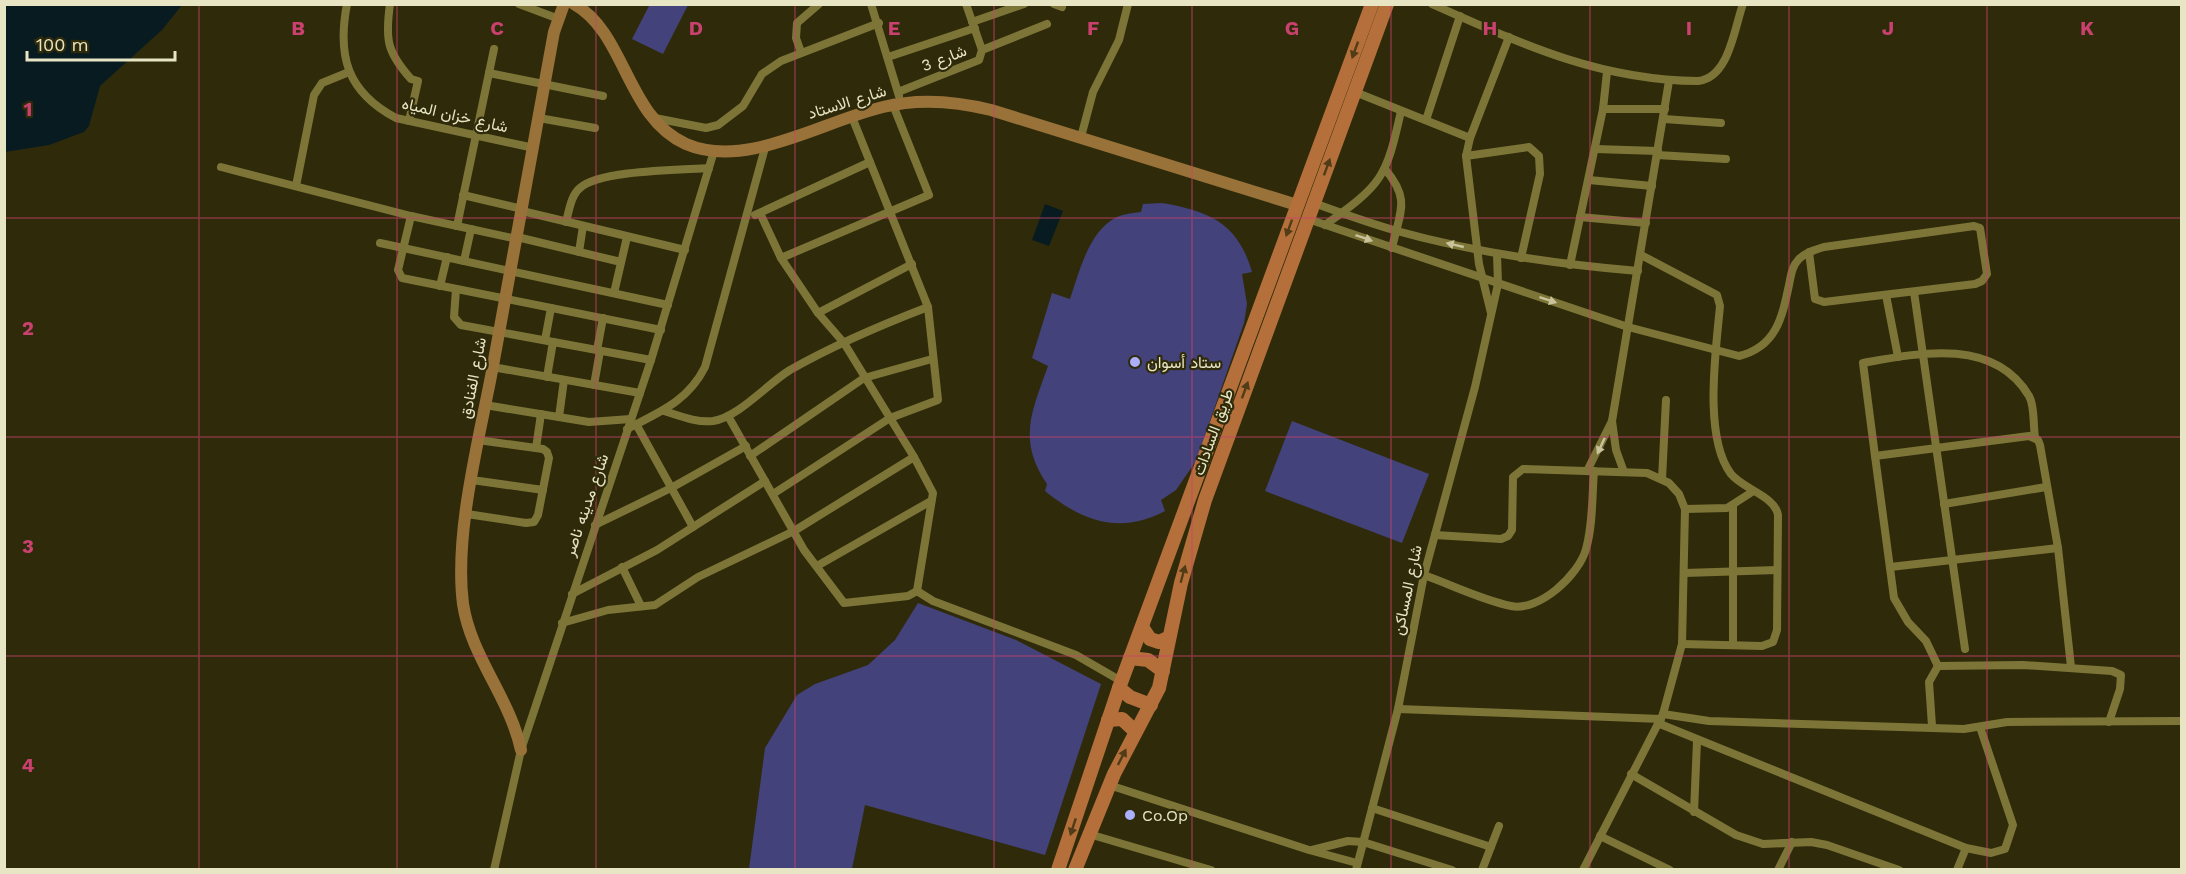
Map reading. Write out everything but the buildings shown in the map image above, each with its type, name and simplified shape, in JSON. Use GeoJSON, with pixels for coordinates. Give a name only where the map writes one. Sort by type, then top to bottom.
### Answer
{"type":"FeatureCollection","features":[{"type":"Feature","properties":{"kind":"main road","name":"طريق السادات"},"geometry":{"type":"LineString","coordinates":[[1058,870],[1120,684],[1372,4]]}},
{"type":"Feature","properties":{"kind":"main road","name":"طريق السادات"},"geometry":{"type":"LineString","coordinates":[[1076,870],[1109,785],[1135,731],[1151,705],[1163,670],[1181,583],[1205,500],[1387,4]]}},
{"type":"Feature","properties":{"kind":"main road"},"geometry":{"type":"LineString","coordinates":[[1142,627],[1150,639],[1159,642],[1168,638]]}},
{"type":"Feature","properties":{"kind":"main road"},"geometry":{"type":"LineString","coordinates":[[1130,658],[1148,660],[1163,670]]}},
{"type":"Feature","properties":{"kind":"main road"},"geometry":{"type":"LineString","coordinates":[[1120,684],[1130,698],[1151,705]]}},
{"type":"Feature","properties":{"kind":"main road"},"geometry":{"type":"LineString","coordinates":[[1108,720],[1122,719],[1135,731]]}},
{"type":"Feature","properties":{"kind":"street","name":"شارع خزان المياه"},"geometry":{"type":"LineString","coordinates":[[346,4],[342,40],[349,72],[368,100],[396,118],[534,148]]}},
{"type":"Feature","properties":{"kind":"street"},"geometry":{"type":"LineString","coordinates":[[390,4],[387,38],[391,54],[411,79],[418,81],[409,121]]}},
{"type":"Feature","properties":{"kind":"street"},"geometry":{"type":"LineString","coordinates":[[519,4],[559,19]]}},
{"type":"Feature","properties":{"kind":"street","name":"شارع الفنادق"},"geometry":{"type":"LineString","coordinates":[[521,750],[514,722],[479,655],[464,605],[461,579],[467,514],[478,440],[544,85],[564,4]]}},
{"type":"Feature","properties":{"kind":"street","name":"شارع الاستاد"},"geometry":{"type":"LineString","coordinates":[[574,4],[596,21],[651,118],[686,144],[714,151],[740,152],[852,117],[897,100],[946,102],[969,105],[1081,137],[1297,205]]}},
{"type":"Feature","properties":{"kind":"street"},"geometry":{"type":"LineString","coordinates":[[801,52],[796,38],[797,23],[819,4]]}},
{"type":"Feature","properties":{"kind":"street"},"geometry":{"type":"LineString","coordinates":[[781,258],[929,195],[897,100],[879,23],[871,4]]}},
{"type":"Feature","properties":{"kind":"street","name":"شارع 3"},"geometry":{"type":"LineString","coordinates":[[897,100],[977,62],[982,50],[966,4]]}},
{"type":"Feature","properties":{"kind":"street"},"geometry":{"type":"LineString","coordinates":[[888,57],[1024,4]]}},
{"type":"Feature","properties":{"kind":"street"},"geometry":{"type":"LineString","coordinates":[[1081,137],[1093,92],[1119,40],[1128,4]]}},
{"type":"Feature","properties":{"kind":"street"},"geometry":{"type":"LineString","coordinates":[[1432,4],[1509,37],[1607,72],[1669,81],[1706,81],[1714,76],[1723,63],[1743,4]]}},
{"type":"Feature","properties":{"kind":"street"},"geometry":{"type":"LineString","coordinates":[[1426,120],[1460,16]]}},
{"type":"Feature","properties":{"kind":"street"},"geometry":{"type":"LineString","coordinates":[[651,118],[705,128],[718,125],[743,106],[762,74],[801,52],[879,23]]}},
{"type":"Feature","properties":{"kind":"street"},"geometry":{"type":"LineString","coordinates":[[982,50],[1047,24]]}},
{"type":"Feature","properties":{"kind":"street","name":"شارع المساكن"},"geometry":{"type":"LineString","coordinates":[[1491,317],[1482,280],[1466,156],[1470,138],[1509,37]]}},
{"type":"Feature","properties":{"kind":"street"},"geometry":{"type":"LineString","coordinates":[[457,226],[495,49]]}},
{"type":"Feature","properties":{"kind":"street"},"geometry":{"type":"LineString","coordinates":[[296,186],[314,95],[322,83],[349,72]]}},
{"type":"Feature","properties":{"kind":"street"},"geometry":{"type":"LineString","coordinates":[[1570,265],[1604,109],[1607,72]]}},
{"type":"Feature","properties":{"kind":"street"},"geometry":{"type":"LineString","coordinates":[[489,73],[603,96]]}},
{"type":"Feature","properties":{"kind":"street"},"geometry":{"type":"LineString","coordinates":[[1424,574],[1510,606],[1526,606],[1546,598],[1584,554],[1591,471],[1612,421],[1669,81]]}},
{"type":"Feature","properties":{"kind":"street"},"geometry":{"type":"LineString","coordinates":[[1355,92],[1470,138]]}},
{"type":"Feature","properties":{"kind":"street"},"geometry":{"type":"LineString","coordinates":[[1604,109],[1665,109]]}},
{"type":"Feature","properties":{"kind":"street"},"geometry":{"type":"LineString","coordinates":[[1325,225],[1367,195],[1385,169],[1390,159],[1401,111]]}},
{"type":"Feature","properties":{"kind":"street"},"geometry":{"type":"LineString","coordinates":[[539,117],[595,128]]}},
{"type":"Feature","properties":{"kind":"street"},"geometry":{"type":"LineString","coordinates":[[773,494],[890,418],[938,400],[928,307],[852,117]]}},
{"type":"Feature","properties":{"kind":"street"},"geometry":{"type":"LineString","coordinates":[[1664,119],[1721,123]]}},
{"type":"Feature","properties":{"kind":"street"},"geometry":{"type":"LineString","coordinates":[[485,405],[589,422],[634,422],[664,411],[689,393],[705,367],[766,144]]}},
{"type":"Feature","properties":{"kind":"street"},"geometry":{"type":"LineString","coordinates":[[1466,156],[1529,147],[1539,156],[1540,174],[1521,258]]}},
{"type":"Feature","properties":{"kind":"street"},"geometry":{"type":"LineString","coordinates":[[1595,149],[1726,159]]}},
{"type":"Feature","properties":{"kind":"street"},"geometry":{"type":"LineString","coordinates":[[693,528],[634,422],[640,393],[714,151]]}},
{"type":"Feature","properties":{"kind":"street"},"geometry":{"type":"LineString","coordinates":[[746,218],[870,162]]}},
{"type":"Feature","properties":{"kind":"street"},"geometry":{"type":"LineString","coordinates":[[221,167],[411,216],[621,262]]}},
{"type":"Feature","properties":{"kind":"street"},"geometry":{"type":"LineString","coordinates":[[566,222],[575,194],[585,184],[635,172],[709,168]]}},
{"type":"Feature","properties":{"kind":"street"},"geometry":{"type":"LineString","coordinates":[[1385,169],[1402,192],[1392,248]]}},
{"type":"Feature","properties":{"kind":"street"},"geometry":{"type":"LineString","coordinates":[[1589,180],[1652,186]]}},
{"type":"Feature","properties":{"kind":"street"},"geometry":{"type":"LineString","coordinates":[[463,195],[685,250]]}},
{"type":"Feature","properties":{"kind":"street"},"geometry":{"type":"LineString","coordinates":[[1314,204],[1396,231],[1497,254],[1570,265],[1638,271]]}},
{"type":"Feature","properties":{"kind":"street"},"geometry":{"type":"LineString","coordinates":[[760,213],[781,258],[818,313],[844,343],[933,493],[917,591]]}},
{"type":"Feature","properties":{"kind":"street"},"geometry":{"type":"LineString","coordinates":[[411,216],[398,270],[399,277],[661,330]]}},
{"type":"Feature","properties":{"kind":"street"},"geometry":{"type":"LineString","coordinates":[[1580,217],[1646,223]]}},
{"type":"Feature","properties":{"kind":"street"},"geometry":{"type":"LineString","coordinates":[[1308,219],[1482,280],[1628,327],[1739,356],[1755,352],[1770,339],[1782,314],[1792,269],[1798,260],[1809,252],[1824,247],[1974,226],[1980,228],[1987,274],[1982,281],[1914,292],[1824,302],[1815,299],[1809,252]]}},
{"type":"Feature","properties":{"kind":"street"},"geometry":{"type":"LineString","coordinates":[[579,252],[583,226]]}},
{"type":"Feature","properties":{"kind":"street"},"geometry":{"type":"LineString","coordinates":[[464,261],[471,229]]}},
{"type":"Feature","properties":{"kind":"street"},"geometry":{"type":"LineString","coordinates":[[614,293],[627,237]]}},
{"type":"Feature","properties":{"kind":"street"},"geometry":{"type":"LineString","coordinates":[[380,243],[668,305]]}},
{"type":"Feature","properties":{"kind":"street","name":"شارع المساكن"},"geometry":{"type":"LineString","coordinates":[[1357,866],[1398,709],[1424,574],[1476,387],[1498,284],[1497,254]]}},
{"type":"Feature","properties":{"kind":"street"},"geometry":{"type":"LineString","coordinates":[[1641,255],[1717,295],[1720,306],[1716,351],[1715,411],[1719,443],[1730,473],[1752,492],[1770,502],[1777,510],[1777,637],[1773,642],[1762,646],[1682,644]]}},
{"type":"Feature","properties":{"kind":"street"},"geometry":{"type":"LineString","coordinates":[[440,286],[447,257]]}},
{"type":"Feature","properties":{"kind":"street"},"geometry":{"type":"LineString","coordinates":[[818,313],[912,264]]}},
{"type":"Feature","properties":{"kind":"street"},"geometry":{"type":"LineString","coordinates":[[456,289],[456,322],[651,360]]}},
{"type":"Feature","properties":{"kind":"street"},"geometry":{"type":"LineString","coordinates":[[1914,292],[1950,559],[1965,649]]}},
{"type":"Feature","properties":{"kind":"street"},"geometry":{"type":"LineString","coordinates":[[1886,295],[1898,357]]}},
{"type":"Feature","properties":{"kind":"street"},"geometry":{"type":"LineString","coordinates":[[664,411],[698,421],[714,421],[728,416],[789,371],[844,343],[928,307]]}},
{"type":"Feature","properties":{"kind":"street"},"geometry":{"type":"LineString","coordinates":[[547,377],[551,308]]}},
{"type":"Feature","properties":{"kind":"street"},"geometry":{"type":"LineString","coordinates":[[594,385],[603,318]]}},
{"type":"Feature","properties":{"kind":"street"},"geometry":{"type":"LineString","coordinates":[[1938,666],[1926,641],[1908,622],[1894,598],[1863,363],[1922,352],[1976,356],[2008,372],[2031,397],[2035,437],[2040,445],[2058,548],[2071,667]]}},
{"type":"Feature","properties":{"kind":"street"},"geometry":{"type":"LineString","coordinates":[[750,456],[864,378],[932,358]]}},
{"type":"Feature","properties":{"kind":"street"},"geometry":{"type":"LineString","coordinates":[[492,367],[640,393]]}},
{"type":"Feature","properties":{"kind":"street"},"geometry":{"type":"LineString","coordinates":[[559,417],[564,380]]}},
{"type":"Feature","properties":{"kind":"street"},"geometry":{"type":"LineString","coordinates":[[1662,478],[1666,400]]}},
{"type":"Feature","properties":{"kind":"street"},"geometry":{"type":"LineString","coordinates":[[536,448],[541,414]]}},
{"type":"Feature","properties":{"kind":"street"},"geometry":{"type":"LineString","coordinates":[[728,416],[794,531],[844,603],[908,596],[917,591]]}},
{"type":"Feature","properties":{"kind":"street"},"geometry":{"type":"LineString","coordinates":[[1612,421],[1616,450],[1624,472]]}},
{"type":"Feature","properties":{"kind":"street","name":"شارع مدينه ناصر"},"geometry":{"type":"LineString","coordinates":[[494,870],[521,750],[627,429],[634,422]]}},
{"type":"Feature","properties":{"kind":"street"},"geometry":{"type":"LineString","coordinates":[[1875,456],[2035,437]]}},
{"type":"Feature","properties":{"kind":"street"},"geometry":{"type":"LineString","coordinates":[[467,514],[530,523],[538,515],[549,455],[545,450],[536,448],[478,440]]}},
{"type":"Feature","properties":{"kind":"street"},"geometry":{"type":"LineString","coordinates":[[595,525],[671,488],[746,446]]}},
{"type":"Feature","properties":{"kind":"street"},"geometry":{"type":"LineString","coordinates":[[562,623],[608,610],[655,605],[698,577],[794,531],[914,458]]}},
{"type":"Feature","properties":{"kind":"street"},"geometry":{"type":"LineString","coordinates":[[1435,535],[1505,538],[1512,530],[1515,473],[1523,469],[1647,473],[1662,478],[1679,494],[1685,509],[1682,644],[1661,719],[1583,870]]}},
{"type":"Feature","properties":{"kind":"street"},"geometry":{"type":"LineString","coordinates":[[472,480],[543,490]]}},
{"type":"Feature","properties":{"kind":"street"},"geometry":{"type":"LineString","coordinates":[[572,594],[693,528],[765,481]]}},
{"type":"Feature","properties":{"kind":"street"},"geometry":{"type":"LineString","coordinates":[[1944,504],[2046,487]]}},
{"type":"Feature","properties":{"kind":"street"},"geometry":{"type":"LineString","coordinates":[[1685,509],[1721,509],[1733,505],[1752,492]]}},
{"type":"Feature","properties":{"kind":"street"},"geometry":{"type":"LineString","coordinates":[[817,566],[931,501]]}},
{"type":"Feature","properties":{"kind":"street"},"geometry":{"type":"LineString","coordinates":[[1732,645],[1733,505]]}},
{"type":"Feature","properties":{"kind":"street"},"geometry":{"type":"LineString","coordinates":[[1890,567],[2058,548]]}},
{"type":"Feature","properties":{"kind":"street"},"geometry":{"type":"LineString","coordinates":[[622,567],[641,606]]}},
{"type":"Feature","properties":{"kind":"street"},"geometry":{"type":"LineString","coordinates":[[1685,573],[1777,570]]}},
{"type":"Feature","properties":{"kind":"street"},"geometry":{"type":"LineString","coordinates":[[917,591],[933,601],[1076,655],[1120,684]]}},
{"type":"Feature","properties":{"kind":"street"},"geometry":{"type":"LineString","coordinates":[[1938,666],[2071,667],[2112,671],[2121,675],[2120,689],[2109,722]]}},
{"type":"Feature","properties":{"kind":"street"},"geometry":{"type":"LineString","coordinates":[[1932,726],[1929,682],[1938,666]]}},
{"type":"Feature","properties":{"kind":"street"},"geometry":{"type":"LineString","coordinates":[[1398,709],[1709,721],[1980,727],[2007,722],[2181,721]]}},
{"type":"Feature","properties":{"kind":"street"},"geometry":{"type":"LineString","coordinates":[[1661,719],[1697,741],[1966,848],[1978,852],[2001,851],[2009,841],[2013,825],[1980,727]]}},
{"type":"Feature","properties":{"kind":"street"},"geometry":{"type":"LineString","coordinates":[[1694,812],[1697,741]]}},
{"type":"Feature","properties":{"kind":"street"},"geometry":{"type":"LineString","coordinates":[[1631,774],[1736,835],[1775,845],[1792,842],[1827,845],[1899,870]]}},
{"type":"Feature","properties":{"kind":"street"},"geometry":{"type":"LineString","coordinates":[[1109,785],[1357,866]]}},
{"type":"Feature","properties":{"kind":"street"},"geometry":{"type":"LineString","coordinates":[[1372,808],[1491,847]]}},
{"type":"Feature","properties":{"kind":"street"},"geometry":{"type":"LineString","coordinates":[[1482,870],[1499,826]]}},
{"type":"Feature","properties":{"kind":"street"},"geometry":{"type":"LineString","coordinates":[[1089,834],[1211,870]]}},
{"type":"Feature","properties":{"kind":"street"},"geometry":{"type":"LineString","coordinates":[[1600,836],[1670,870]]}},
{"type":"Feature","properties":{"kind":"street"},"geometry":{"type":"LineString","coordinates":[[1309,850],[1348,841],[1363,842],[1452,870]]}},
{"type":"Feature","properties":{"kind":"street"},"geometry":{"type":"LineString","coordinates":[[1778,870],[1792,842]]}},
{"type":"Feature","properties":{"kind":"street"},"geometry":{"type":"LineString","coordinates":[[1957,870],[1966,848]]}},
{"type":"Feature","properties":{"kind":"shaded area"},"geometry":{"type":"Polygon","coordinates":[[[650,4],[688,5],[663,54],[632,39],[650,4]]]}},
{"type":"Feature","properties":{"kind":"shaded area","name":"ستاد أسوان"},"geometry":{"type":"Polygon","coordinates":[[[1162,203],[1207,215],[1230,231],[1239,242],[1252,272],[1242,274],[1247,304],[1244,323],[1196,461],[1176,490],[1161,500],[1165,511],[1132,522],[1102,521],[1073,510],[1045,491],[1047,484],[1032,453],[1030,425],[1048,366],[1032,358],[1052,293],[1070,299],[1086,253],[1099,232],[1117,217],[1141,212],[1143,204],[1162,203]]]}},
{"type":"Feature","properties":{"kind":"shaded area"},"geometry":{"type":"Polygon","coordinates":[[[1292,421],[1429,474],[1402,543],[1265,491],[1292,421]]]}},
{"type":"Feature","properties":{"kind":"shaded area"},"geometry":{"type":"Polygon","coordinates":[[[918,603],[1016,640],[1101,684],[1045,855],[865,805],[852,869],[749,869],[765,748],[797,695],[815,684],[868,665],[895,640],[918,603]]]}},
{"type":"Feature","properties":{"kind":"water"},"geometry":{"type":"Polygon","coordinates":[[[5,4],[182,5],[162,30],[100,86],[89,126],[84,132],[49,145],[5,152],[5,4]]]}},
{"type":"Feature","properties":{"kind":"water"},"geometry":{"type":"Polygon","coordinates":[[[1045,204],[1063,211],[1049,246],[1032,240],[1045,204]]]}},
{"type":"Feature","properties":{"kind":"place","name":"ستاد أسوان"},"geometry":{"type":"Point","coordinates":[1135,362]}},
{"type":"Feature","properties":{"kind":"place","name":"Co.Op"},"geometry":{"type":"Point","coordinates":[1130,815]}}]}
